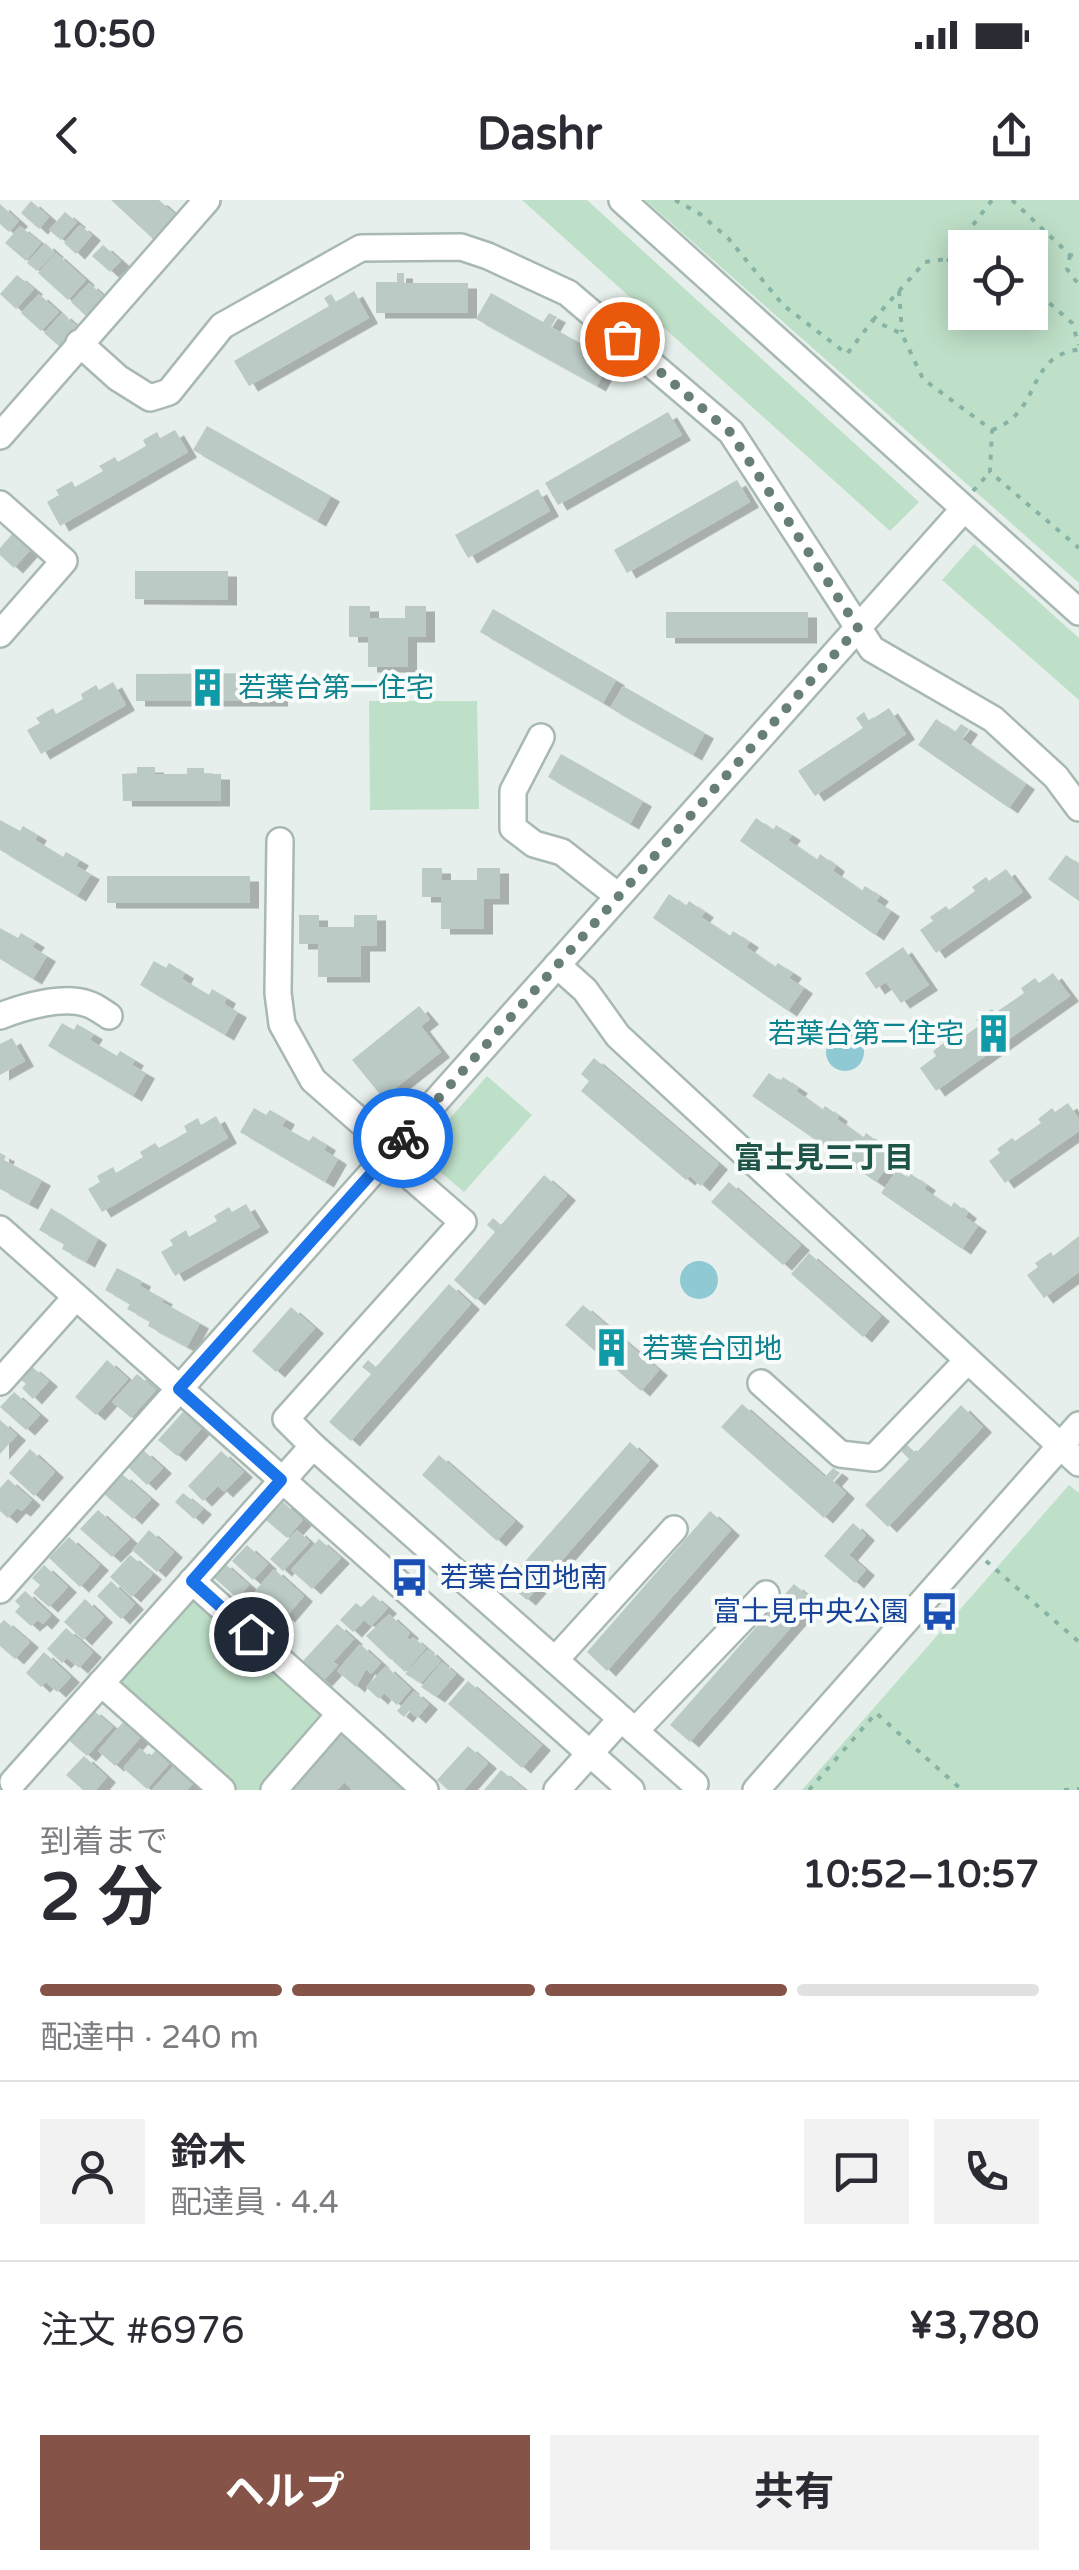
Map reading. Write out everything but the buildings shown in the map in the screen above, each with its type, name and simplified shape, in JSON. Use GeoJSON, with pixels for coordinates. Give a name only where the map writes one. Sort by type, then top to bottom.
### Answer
{"type":"FeatureCollection","features":[{"type":"Feature","properties":{"kind":"street"},"geometry":{"type":"LineString","coordinates":[[0,436],[207,200]]}},
{"type":"Feature","properties":{"kind":"street"},"geometry":{"type":"LineString","coordinates":[[622,200],[1079,612]]}},
{"type":"Feature","properties":{"kind":"street"},"geometry":{"type":"LineString","coordinates":[[79,343],[118,378],[150,398],[168,392],[222,326],[361,248],[461,247],[568,293],[730,432],[872,650],[993,719],[1056,777],[1079,808]]}},
{"type":"Feature","properties":{"kind":"street"},"geometry":{"type":"LineString","coordinates":[[0,504],[64,561],[0,634]]}},
{"type":"Feature","properties":{"kind":"street"},"geometry":{"type":"LineString","coordinates":[[0,1590],[963,510]]}},
{"type":"Feature","properties":{"kind":"street"},"geometry":{"type":"LineString","coordinates":[[541,737],[513,791],[513,828],[534,844],[562,852],[618,896]]}},
{"type":"Feature","properties":{"kind":"street"},"geometry":{"type":"LineString","coordinates":[[280,841],[278,992],[282,1024],[312,1080],[463,1222],[286,1420],[695,1784]]}},
{"type":"Feature","properties":{"kind":"street"},"geometry":{"type":"LineString","coordinates":[[558,964],[585,990],[618,1036],[1069,1455]]}},
{"type":"Feature","properties":{"kind":"street"},"geometry":{"type":"LineString","coordinates":[[0,1016],[20,1008],[66,1002],[86,1002],[109,1016]]}},
{"type":"Feature","properties":{"kind":"street"},"geometry":{"type":"LineString","coordinates":[[0,1229],[631,1790]]}},
{"type":"Feature","properties":{"kind":"street"},"geometry":{"type":"LineString","coordinates":[[0,1382],[76,1297]]}},
{"type":"Feature","properties":{"kind":"street"},"geometry":{"type":"LineString","coordinates":[[760,1383],[840,1454],[874,1458],[966,1361]]}},
{"type":"Feature","properties":{"kind":"street"},"geometry":{"type":"LineString","coordinates":[[756,1790],[971,1548],[1069,1455],[1079,1425]]}},
{"type":"Feature","properties":{"kind":"street"},"geometry":{"type":"LineString","coordinates":[[12,1780],[313,1446]]}},
{"type":"Feature","properties":{"kind":"street"},"geometry":{"type":"LineString","coordinates":[[554,1660],[674,1528]]}},
{"type":"Feature","properties":{"kind":"street"},"geometry":{"type":"LineString","coordinates":[[192,1581],[425,1790]]}},
{"type":"Feature","properties":{"kind":"street"},"geometry":{"type":"LineString","coordinates":[[557,1790],[590,1753],[628,1725],[766,1594]]}},
{"type":"Feature","properties":{"kind":"street"},"geometry":{"type":"LineString","coordinates":[[101,1683],[222,1790]]}},
{"type":"Feature","properties":{"kind":"street"},"geometry":{"type":"LineString","coordinates":[[274,1790],[340,1714]]}},
{"type":"Feature","properties":{"kind":"path"},"geometry":{"type":"LineString","coordinates":[[676,200],[728,238],[783,305],[847,354],[925,262],[947,259],[992,200]]}},
{"type":"Feature","properties":{"kind":"path"},"geometry":{"type":"LineString","coordinates":[[1012,200],[1070,255],[1079,258]]}},
{"type":"Feature","properties":{"kind":"path"},"geometry":{"type":"LineString","coordinates":[[1070,255],[1066,269],[1079,285]]}},
{"type":"Feature","properties":{"kind":"path"},"geometry":{"type":"LineString","coordinates":[[899,292],[902,334],[924,379],[992,430]]}},
{"type":"Feature","properties":{"kind":"path"},"geometry":{"type":"LineString","coordinates":[[992,430],[1005,425],[1025,407],[1054,358],[1079,347],[1072,323],[1048,301]]}},
{"type":"Feature","properties":{"kind":"path"},"geometry":{"type":"LineString","coordinates":[[874,320],[902,334]]}},
{"type":"Feature","properties":{"kind":"path"},"geometry":{"type":"LineString","coordinates":[[992,430],[990,472],[1079,548]]}},
{"type":"Feature","properties":{"kind":"path"},"geometry":{"type":"LineString","coordinates":[[971,1548],[1079,1642]]}},
{"type":"Feature","properties":{"kind":"path"},"geometry":{"type":"LineString","coordinates":[[810,1790],[876,1713],[962,1790]]}},
{"type":"Feature","properties":{"kind":"path"},"geometry":{"type":"LineString","coordinates":[[1064,1790],[1079,1789]]}},
{"type":"Feature","properties":{"kind":"green space"},"geometry":{"type":"Polygon","coordinates":[[[522,200],[587,200],[919,502],[890,531],[522,200]]]}},
{"type":"Feature","properties":{"kind":"green space"},"geometry":{"type":"Polygon","coordinates":[[[645,200],[1079,200],[1079,583],[645,200]]]}},
{"type":"Feature","properties":{"kind":"green space"},"geometry":{"type":"Polygon","coordinates":[[[974,544],[1079,638],[1079,700],[942,580],[974,544]]]}},
{"type":"Feature","properties":{"kind":"green space"},"geometry":{"type":"Polygon","coordinates":[[[369,701],[477,701],[479,809],[370,810],[369,701]]]}},
{"type":"Feature","properties":{"kind":"green space"},"geometry":{"type":"Polygon","coordinates":[[[487,1076],[532,1115],[464,1192],[419,1154],[487,1076]]]}},
{"type":"Feature","properties":{"kind":"green space"},"geometry":{"type":"Polygon","coordinates":[[[1069,1485],[1079,1493],[1079,1790],[802,1790],[1069,1485]]]}},
{"type":"Feature","properties":{"kind":"green space"},"geometry":{"type":"Polygon","coordinates":[[[192,1581],[340,1714],[274,1790],[222,1790],[101,1683],[192,1581]]]}},
{"type":"Feature","properties":{"kind":"water"},"geometry":{"type":"Polygon","coordinates":[[[845,1033],[859,1038],[864,1052],[859,1066],[845,1071],[831,1066],[826,1052],[831,1038],[845,1033]]]}},
{"type":"Feature","properties":{"kind":"water"},"geometry":{"type":"Polygon","coordinates":[[[699,1261],[713,1266],[718,1280],[713,1294],[699,1299],[685,1294],[680,1280],[685,1266],[699,1261]]]}},
{"type":"Feature","properties":{"kind":"way so far"},"geometry":{"type":"LineString","coordinates":[[403,1138],[858,628],[730,432],[622,339]]}},
{"type":"Feature","properties":{"kind":"place","name":"若葉台第一住宅"},"geometry":{"type":"Point","coordinates":[208,687]}},
{"type":"Feature","properties":{"kind":"place","name":"若葉台第二住宅"},"geometry":{"type":"Point","coordinates":[994,1033]}},
{"type":"Feature","properties":{"kind":"place","name":"若葉台団地"},"geometry":{"type":"Point","coordinates":[612,1348]}},
{"type":"Feature","properties":{"kind":"place","name":"若葉台団地南"},"geometry":{"type":"Point","coordinates":[410,1577]}},
{"type":"Feature","properties":{"kind":"place","name":"富士見中央公園"},"geometry":{"type":"Point","coordinates":[939,1611]}},
{"type":"Feature","properties":{"kind":"district","name":"富士見三丁目"},"geometry":{"type":"Point","coordinates":[824,1158]}},
{"type":"Feature","properties":{"kind":"route"},"geometry":{"type":"LineString","coordinates":[[251,1634],[192,1581],[281,1480],[179,1389],[403,1138]]}}]}
